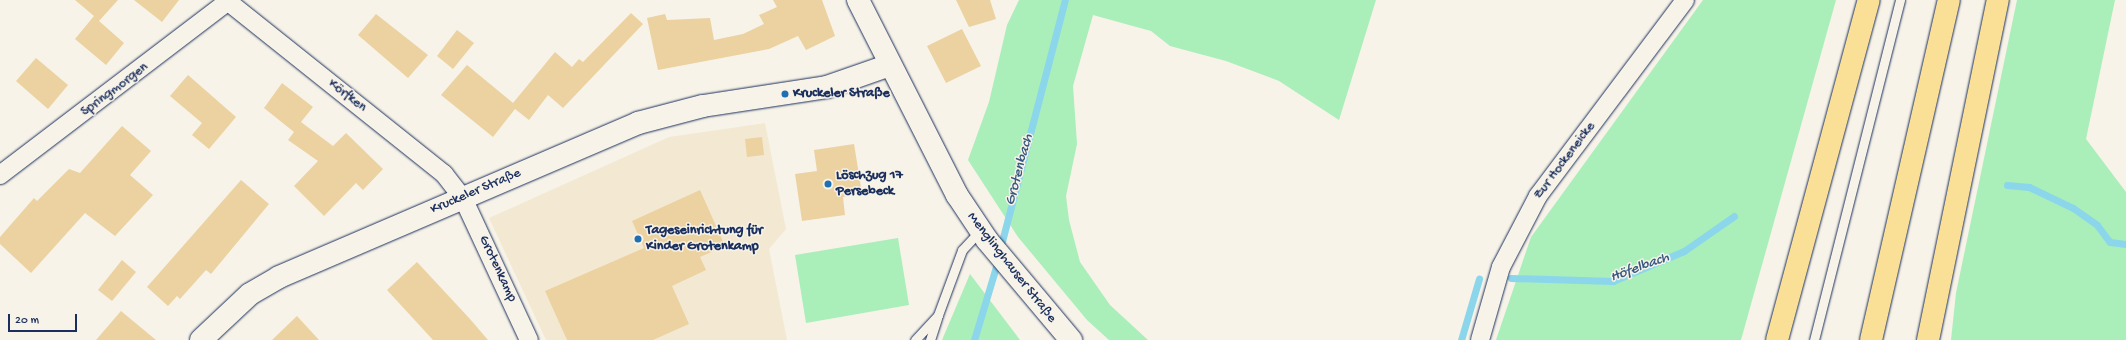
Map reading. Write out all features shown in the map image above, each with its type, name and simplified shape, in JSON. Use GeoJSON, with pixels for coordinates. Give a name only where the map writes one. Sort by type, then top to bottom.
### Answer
{"type":"FeatureCollection","features":[{"type":"Feature","properties":{"kind":"highway"},"geometry":{"type":"LineString","coordinates":[[1777,340],[1869,0]]}},
{"type":"Feature","properties":{"kind":"highway"},"geometry":{"type":"LineString","coordinates":[[1871,340],[1949,0]]}},
{"type":"Feature","properties":{"kind":"highway"},"geometry":{"type":"LineString","coordinates":[[1928,340],[1998,0]]}},
{"type":"Feature","properties":{"kind":"street","name":"Menglinghauser Straße"},"geometry":{"type":"LineString","coordinates":[[858,0],[934,155],[984,236],[1015,276],[1071,340]]}},
{"type":"Feature","properties":{"kind":"street","name":"Zur Hockeneicke"},"geometry":{"type":"LineString","coordinates":[[1480,340],[1500,267],[1538,196],[1686,0]]}},
{"type":"Feature","properties":{"kind":"street","name":"Springmorgen"},"geometry":{"type":"LineString","coordinates":[[0,175],[227,1]]}},
{"type":"Feature","properties":{"kind":"street","name":"Körfken"},"geometry":{"type":"LineString","coordinates":[[227,1],[428,160],[463,198]]}},
{"type":"Feature","properties":{"kind":"street","name":"Kruckeler Straße"},"geometry":{"type":"LineString","coordinates":[[201,340],[265,284],[638,123],[703,106],[827,87],[890,65]]}},
{"type":"Feature","properties":{"kind":"street","name":"Grotenkamp"},"geometry":{"type":"LineString","coordinates":[[463,198],[529,340]]}},
{"type":"Feature","properties":{"kind":"lane"},"geometry":{"type":"LineString","coordinates":[[1814,340],[1900,0]]}},
{"type":"Feature","properties":{"kind":"lane"},"geometry":{"type":"LineString","coordinates":[[1919,340],[1952,224]]}},
{"type":"Feature","properties":{"kind":"lane"},"geometry":{"type":"LineString","coordinates":[[930,340],[962,250],[984,236]]}},
{"type":"Feature","properties":{"kind":"lane"},"geometry":{"type":"LineString","coordinates":[[915,340],[938,315]]}},
{"type":"Feature","properties":{"kind":"shaded area","name":"Tageseinrichtung für Kinder Grotenkamp"},"geometry":{"type":"Polygon","coordinates":[[[765,123],[786,229],[769,249],[787,340],[546,340],[489,218],[669,137],[765,123]]]}},
{"type":"Feature","properties":{"kind":"green space"},"geometry":{"type":"Polygon","coordinates":[[[1019,0],[1376,0],[1339,120],[1279,81],[1226,61],[1170,46],[1151,31],[1093,15],[1073,86],[1077,144],[1066,196],[1069,220],[1080,262],[1110,305],[1148,340],[1109,340],[1087,320],[1018,237],[968,160],[989,102],[1007,25],[1019,0]]]}},
{"type":"Feature","properties":{"kind":"green space"},"geometry":{"type":"Polygon","coordinates":[[[1703,0],[1836,0],[1741,340],[1496,340],[1531,237],[1703,0]]]}},
{"type":"Feature","properties":{"kind":"green space"},"geometry":{"type":"Polygon","coordinates":[[[2017,0],[2115,0],[2086,139],[2126,192],[2126,340],[1951,340],[1956,293],[2017,0]]]}},
{"type":"Feature","properties":{"kind":"green space"},"geometry":{"type":"Polygon","coordinates":[[[898,238],[909,305],[806,323],[795,255],[898,238]]]}},
{"type":"Feature","properties":{"kind":"green space"},"geometry":{"type":"Polygon","coordinates":[[[970,274],[1020,340],[942,340],[970,274]]]}},
{"type":"Feature","properties":{"kind":"building"},"geometry":{"type":"Polygon","coordinates":[[[75,0],[118,0],[99,21],[124,43],[106,65],[75,39],[94,16],[75,0]]]}},
{"type":"Feature","properties":{"kind":"building"},"geometry":{"type":"Polygon","coordinates":[[[134,0],[179,0],[162,22],[134,0]]]}},
{"type":"Feature","properties":{"kind":"building"},"geometry":{"type":"Polygon","coordinates":[[[773,0],[822,0],[835,36],[806,50],[798,36],[769,49],[658,70],[647,18],[665,14],[667,20],[710,18],[714,40],[743,34],[764,24],[759,15],[777,7],[773,0]]]}},
{"type":"Feature","properties":{"kind":"building"},"geometry":{"type":"Polygon","coordinates":[[[956,0],[990,0],[996,19],[969,27],[956,0]]]}},
{"type":"Feature","properties":{"kind":"building"},"geometry":{"type":"Polygon","coordinates":[[[631,13],[643,24],[563,108],[548,95],[529,120],[515,109],[493,137],[441,95],[467,65],[513,103],[555,52],[572,67],[579,59],[583,62],[631,13]]]}},
{"type":"Feature","properties":{"kind":"building"},"geometry":{"type":"Polygon","coordinates":[[[376,14],[428,55],[408,78],[358,35],[376,14]]]}},
{"type":"Feature","properties":{"kind":"building"},"geometry":{"type":"Polygon","coordinates":[[[962,29],[981,66],[946,83],[927,46],[962,29]]]}},
{"type":"Feature","properties":{"kind":"building"},"geometry":{"type":"Polygon","coordinates":[[[457,30],[474,43],[453,69],[437,56],[457,30]]]}},
{"type":"Feature","properties":{"kind":"building"},"geometry":{"type":"Polygon","coordinates":[[[36,58],[68,85],[48,109],[16,81],[36,58]]]}},
{"type":"Feature","properties":{"kind":"building"},"geometry":{"type":"Polygon","coordinates":[[[188,75],[236,117],[209,149],[192,135],[202,123],[170,96],[188,75]]]}},
{"type":"Feature","properties":{"kind":"building"},"geometry":{"type":"Polygon","coordinates":[[[282,83],[313,107],[301,122],[333,146],[346,133],[383,169],[363,190],[356,183],[324,216],[294,186],[318,161],[288,140],[294,132],[264,108],[282,83]]]}},
{"type":"Feature","properties":{"kind":"building"},"geometry":{"type":"Polygon","coordinates":[[[122,126],[151,151],[130,175],[153,195],[115,236],[85,213],[31,273],[0,244],[0,237],[34,198],[37,201],[69,169],[80,173],[122,126]]]}},
{"type":"Feature","properties":{"kind":"building"},"geometry":{"type":"Polygon","coordinates":[[[762,137],[764,155],[747,157],[745,139],[762,137]]]}},
{"type":"Feature","properties":{"kind":"building","name":"Löschzug 17 Persebeck"},"geometry":{"type":"Polygon","coordinates":[[[854,144],[862,193],[843,197],[845,215],[802,221],[795,174],[817,171],[814,150],[854,144]]]}},
{"type":"Feature","properties":{"kind":"building"},"geometry":{"type":"Polygon","coordinates":[[[241,180],[269,204],[211,274],[206,270],[180,299],[177,296],[168,306],[147,287],[241,180]]]}},
{"type":"Feature","properties":{"kind":"building"},"geometry":{"type":"Polygon","coordinates":[[[700,190],[725,246],[700,257],[706,270],[672,286],[689,324],[653,340],[567,340],[545,291],[644,248],[632,221],[700,190]]]}},
{"type":"Feature","properties":{"kind":"building"},"geometry":{"type":"Polygon","coordinates":[[[122,260],[136,272],[112,301],[98,290],[122,260]]]}},
{"type":"Feature","properties":{"kind":"building"},"geometry":{"type":"Polygon","coordinates":[[[417,262],[488,340],[433,340],[387,290],[417,262]]]}},
{"type":"Feature","properties":{"kind":"building"},"geometry":{"type":"Polygon","coordinates":[[[121,311],[156,340],[96,340],[121,311]]]}},
{"type":"Feature","properties":{"kind":"building"},"geometry":{"type":"Polygon","coordinates":[[[297,316],[319,340],[272,340],[297,316]]]}},
{"type":"Feature","properties":{"kind":"waterway","name":"Grotenbach"},"geometry":{"type":"LineString","coordinates":[[1000,249],[1065,0]]}},
{"type":"Feature","properties":{"kind":"waterway","name":"Höfelbach"},"geometry":{"type":"LineString","coordinates":[[2007,185],[2029,187],[2073,208],[2097,225],[2110,242],[2126,244]]}},
{"type":"Feature","properties":{"kind":"waterway","name":"Höfelbach"},"geometry":{"type":"LineString","coordinates":[[1511,278],[1613,281],[1684,251],[1734,216]]}},
{"type":"Feature","properties":{"kind":"waterway","name":"Grotenbach"},"geometry":{"type":"LineString","coordinates":[[974,340],[998,260]]}},
{"type":"Feature","properties":{"kind":"waterway","name":"Höfelbach"},"geometry":{"type":"LineString","coordinates":[[1461,340],[1479,279]]}},
{"type":"Feature","properties":{"kind":"place","name":"Kruckeler Straße"},"geometry":{"type":"Point","coordinates":[785,94]}},
{"type":"Feature","properties":{"kind":"place","name":"Löschzug 17 Persebeck"},"geometry":{"type":"Point","coordinates":[828,184]}},
{"type":"Feature","properties":{"kind":"place","name":"Tageseinrichtung für Kinder Grotenkamp"},"geometry":{"type":"Point","coordinates":[638,239]}}]}
